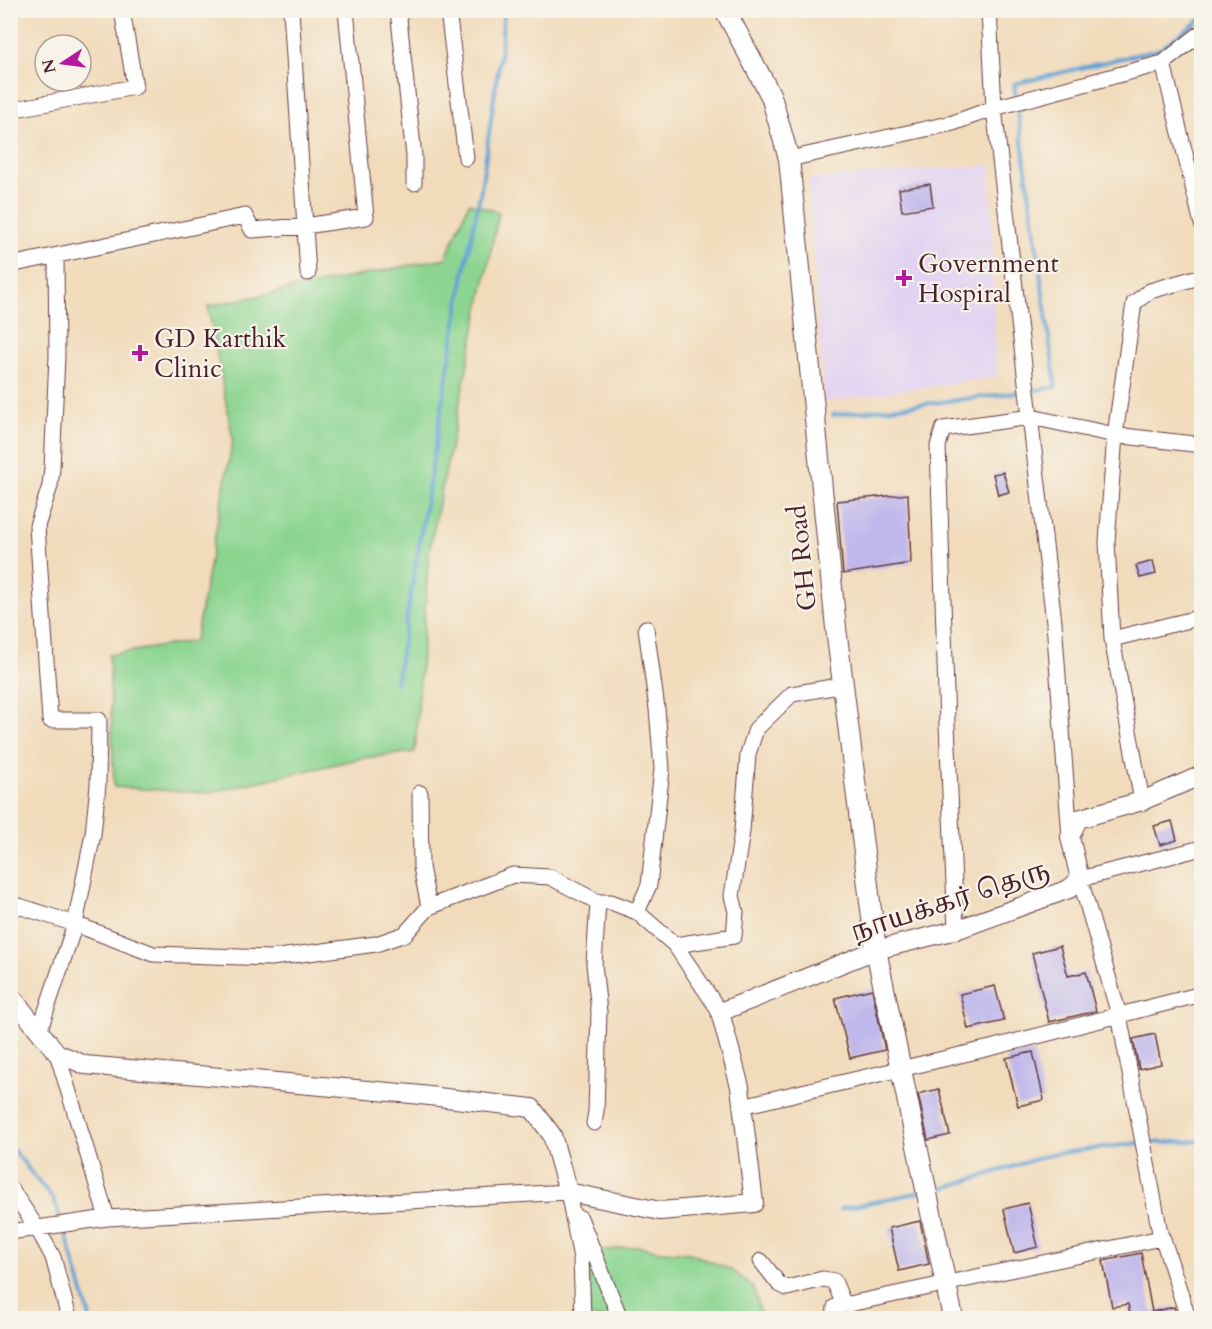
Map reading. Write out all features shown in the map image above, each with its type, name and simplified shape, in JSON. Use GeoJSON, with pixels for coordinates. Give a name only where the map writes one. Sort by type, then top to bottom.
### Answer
{"type":"FeatureCollection","features":[{"type":"Feature","properties":{"kind":"main road","name":"GH Road"},"geometry":{"type":"LineString","coordinates":[[725,10],[771,96],[789,159],[843,685],[876,950],[953,1318]]}},
{"type":"Feature","properties":{"kind":"street"},"geometry":{"type":"LineString","coordinates":[[10,110],[135,87],[122,10]]}},
{"type":"Feature","properties":{"kind":"street"},"geometry":{"type":"LineString","coordinates":[[291,10],[308,273]]}},
{"type":"Feature","properties":{"kind":"street"},"geometry":{"type":"LineString","coordinates":[[10,265],[245,216],[252,230],[305,226],[366,217],[346,10]]}},
{"type":"Feature","properties":{"kind":"street"},"geometry":{"type":"LineString","coordinates":[[398,10],[414,156],[414,183]]}},
{"type":"Feature","properties":{"kind":"street"},"geometry":{"type":"LineString","coordinates":[[448,10],[466,158]]}},
{"type":"Feature","properties":{"kind":"street"},"geometry":{"type":"LineString","coordinates":[[989,10],[994,108],[1054,622],[1070,837]]}},
{"type":"Feature","properties":{"kind":"street"},"geometry":{"type":"LineString","coordinates":[[789,159],[953,123],[994,108],[1163,63],[1202,32]]}},
{"type":"Feature","properties":{"kind":"street"},"geometry":{"type":"LineString","coordinates":[[1163,63],[1202,224]]}},
{"type":"Feature","properties":{"kind":"street"},"geometry":{"type":"LineString","coordinates":[[39,1032],[75,924],[93,834],[98,785],[99,720],[50,720],[37,526],[51,477],[57,356],[56,256]]}},
{"type":"Feature","properties":{"kind":"street"},"geometry":{"type":"LineString","coordinates":[[1142,801],[1112,639],[1107,542],[1115,435],[1134,303],[1150,291],[1202,275]]}},
{"type":"Feature","properties":{"kind":"street"},"geometry":{"type":"LineString","coordinates":[[956,930],[946,712],[938,446],[942,429],[1031,417],[1115,435],[1202,445]]}},
{"type":"Feature","properties":{"kind":"street"},"geometry":{"type":"LineString","coordinates":[[1112,639],[1202,617]]}},
{"type":"Feature","properties":{"kind":"street"},"geometry":{"type":"LineString","coordinates":[[637,912],[649,885],[662,769],[657,709],[645,628]]}},
{"type":"Feature","properties":{"kind":"street"},"geometry":{"type":"LineString","coordinates":[[675,945],[735,936],[736,912],[732,896],[742,831],[748,754],[756,729],[792,694],[843,685]]}},
{"type":"Feature","properties":{"kind":"street","name":"நாயக்கர் தெரு"},"geometry":{"type":"LineString","coordinates":[[720,1012],[876,950],[956,930],[1069,890],[1080,879],[1070,837],[1078,819],[1142,801],[1202,775]]}},
{"type":"Feature","properties":{"kind":"street"},"geometry":{"type":"LineString","coordinates":[[420,793],[421,867],[429,908]]}},
{"type":"Feature","properties":{"kind":"street"},"geometry":{"type":"LineString","coordinates":[[1188,1318],[1161,1238],[1119,1015],[1080,879],[1202,848]]}},
{"type":"Feature","properties":{"kind":"street"},"geometry":{"type":"LineString","coordinates":[[10,900],[16,905],[75,924],[153,954],[271,958],[376,944],[405,934],[429,908],[513,875],[549,877],[598,902],[611,902],[637,912],[675,945],[720,1012],[740,1087],[754,1203],[660,1211],[568,1192],[107,1218],[10,1232]]}},
{"type":"Feature","properties":{"kind":"street"},"geometry":{"type":"LineString","coordinates":[[594,1123],[599,1012],[594,964],[598,902]]}},
{"type":"Feature","properties":{"kind":"street"},"geometry":{"type":"LineString","coordinates":[[742,1106],[990,1048],[1202,994]]}},
{"type":"Feature","properties":{"kind":"street"},"geometry":{"type":"LineString","coordinates":[[10,995],[57,1053],[107,1218]]}},
{"type":"Feature","properties":{"kind":"street"},"geometry":{"type":"LineString","coordinates":[[57,1053],[85,1065],[412,1094],[532,1108],[552,1136],[568,1192],[581,1258],[583,1318]]}},
{"type":"Feature","properties":{"kind":"street"},"geometry":{"type":"LineString","coordinates":[[10,1188],[38,1228],[53,1257],[69,1318]]}},
{"type":"Feature","properties":{"kind":"street"},"geometry":{"type":"LineString","coordinates":[[568,1192],[620,1318]]}},
{"type":"Feature","properties":{"kind":"street"},"geometry":{"type":"LineString","coordinates":[[834,1318],[835,1307],[1161,1238]]}},
{"type":"Feature","properties":{"kind":"street"},"geometry":{"type":"LineString","coordinates":[[761,1261],[779,1284],[787,1288],[823,1278],[834,1281],[844,1305]]}},
{"type":"Feature","properties":{"kind":"shaded area","name":"Government Hospiral"},"geometry":{"type":"Polygon","coordinates":[[[990,165],[996,377],[824,402],[808,179],[990,165]]]}},
{"type":"Feature","properties":{"kind":"green space"},"geometry":{"type":"Polygon","coordinates":[[[469,203],[499,212],[429,552],[415,752],[363,758],[207,793],[114,787],[109,655],[195,641],[233,440],[208,306],[446,258],[469,203]]]}},
{"type":"Feature","properties":{"kind":"green space"},"geometry":{"type":"Polygon","coordinates":[[[637,1246],[660,1251],[690,1253],[733,1271],[753,1287],[762,1318],[589,1318],[590,1296],[586,1253],[637,1246]]]}},
{"type":"Feature","properties":{"kind":"building"},"geometry":{"type":"Polygon","coordinates":[[[930,184],[933,206],[902,211],[899,189],[930,184]]]}},
{"type":"Feature","properties":{"kind":"building"},"geometry":{"type":"Polygon","coordinates":[[[1003,472],[1009,492],[998,495],[993,474],[1003,472]]]}},
{"type":"Feature","properties":{"kind":"building"},"geometry":{"type":"Polygon","coordinates":[[[908,494],[911,563],[843,574],[837,501],[908,494]]]}},
{"type":"Feature","properties":{"kind":"building"},"geometry":{"type":"Polygon","coordinates":[[[1153,561],[1156,574],[1140,578],[1136,566],[1153,561]]]}},
{"type":"Feature","properties":{"kind":"building"},"geometry":{"type":"Polygon","coordinates":[[[1172,821],[1177,840],[1160,845],[1154,826],[1172,821]]]}},
{"type":"Feature","properties":{"kind":"building"},"geometry":{"type":"Polygon","coordinates":[[[1060,946],[1068,976],[1086,972],[1096,1011],[1049,1022],[1032,953],[1060,946]]]}},
{"type":"Feature","properties":{"kind":"building"},"geometry":{"type":"Polygon","coordinates":[[[995,986],[1004,1021],[968,1029],[960,994],[995,986]]]}},
{"type":"Feature","properties":{"kind":"building"},"geometry":{"type":"Polygon","coordinates":[[[872,989],[885,1050],[850,1058],[835,998],[872,989]]]}},
{"type":"Feature","properties":{"kind":"building"},"geometry":{"type":"Polygon","coordinates":[[[1155,1034],[1161,1064],[1139,1069],[1133,1039],[1155,1034]]]}},
{"type":"Feature","properties":{"kind":"building"},"geometry":{"type":"Polygon","coordinates":[[[1033,1052],[1044,1100],[1018,1106],[1006,1058],[1033,1052]]]}},
{"type":"Feature","properties":{"kind":"building"},"geometry":{"type":"Polygon","coordinates":[[[939,1089],[950,1135],[928,1140],[918,1094],[939,1089]]]}},
{"type":"Feature","properties":{"kind":"building"},"geometry":{"type":"Polygon","coordinates":[[[1028,1203],[1038,1247],[1014,1253],[1004,1209],[1028,1203]]]}},
{"type":"Feature","properties":{"kind":"building"},"geometry":{"type":"Polygon","coordinates":[[[920,1221],[929,1264],[899,1271],[889,1228],[920,1221]]]}},
{"type":"Feature","properties":{"kind":"building"},"geometry":{"type":"Polygon","coordinates":[[[1141,1253],[1152,1312],[1174,1307],[1177,1318],[1131,1318],[1128,1304],[1112,1307],[1103,1261],[1141,1253]]]}},
{"type":"Feature","properties":{"kind":"waterway"},"geometry":{"type":"LineString","coordinates":[[396,683],[464,273],[481,190],[501,48],[504,10]]}},
{"type":"Feature","properties":{"kind":"waterway"},"geometry":{"type":"LineString","coordinates":[[1016,98],[1014,84],[1160,49],[1202,18]]}},
{"type":"Feature","properties":{"kind":"waterway"},"geometry":{"type":"LineString","coordinates":[[1017,105],[1056,387],[1031,391]]}},
{"type":"Feature","properties":{"kind":"waterway"},"geometry":{"type":"LineString","coordinates":[[833,415],[1023,392]]}},
{"type":"Feature","properties":{"kind":"waterway"},"geometry":{"type":"LineString","coordinates":[[1147,1143],[1202,1141]]}},
{"type":"Feature","properties":{"kind":"waterway"},"geometry":{"type":"LineString","coordinates":[[931,1190],[948,1187],[1052,1154],[1140,1143]]}},
{"type":"Feature","properties":{"kind":"waterway"},"geometry":{"type":"LineString","coordinates":[[10,1146],[53,1199],[61,1220]]}},
{"type":"Feature","properties":{"kind":"waterway"},"geometry":{"type":"LineString","coordinates":[[840,1209],[921,1192]]}},
{"type":"Feature","properties":{"kind":"waterway"},"geometry":{"type":"LineString","coordinates":[[64,1227],[90,1318]]}},
{"type":"Feature","properties":{"kind":"place","name":"Government Hospiral"},"geometry":{"type":"Point","coordinates":[904,278]}},
{"type":"Feature","properties":{"kind":"place","name":"GD Karthik Clinic"},"geometry":{"type":"Point","coordinates":[140,353]}}]}
